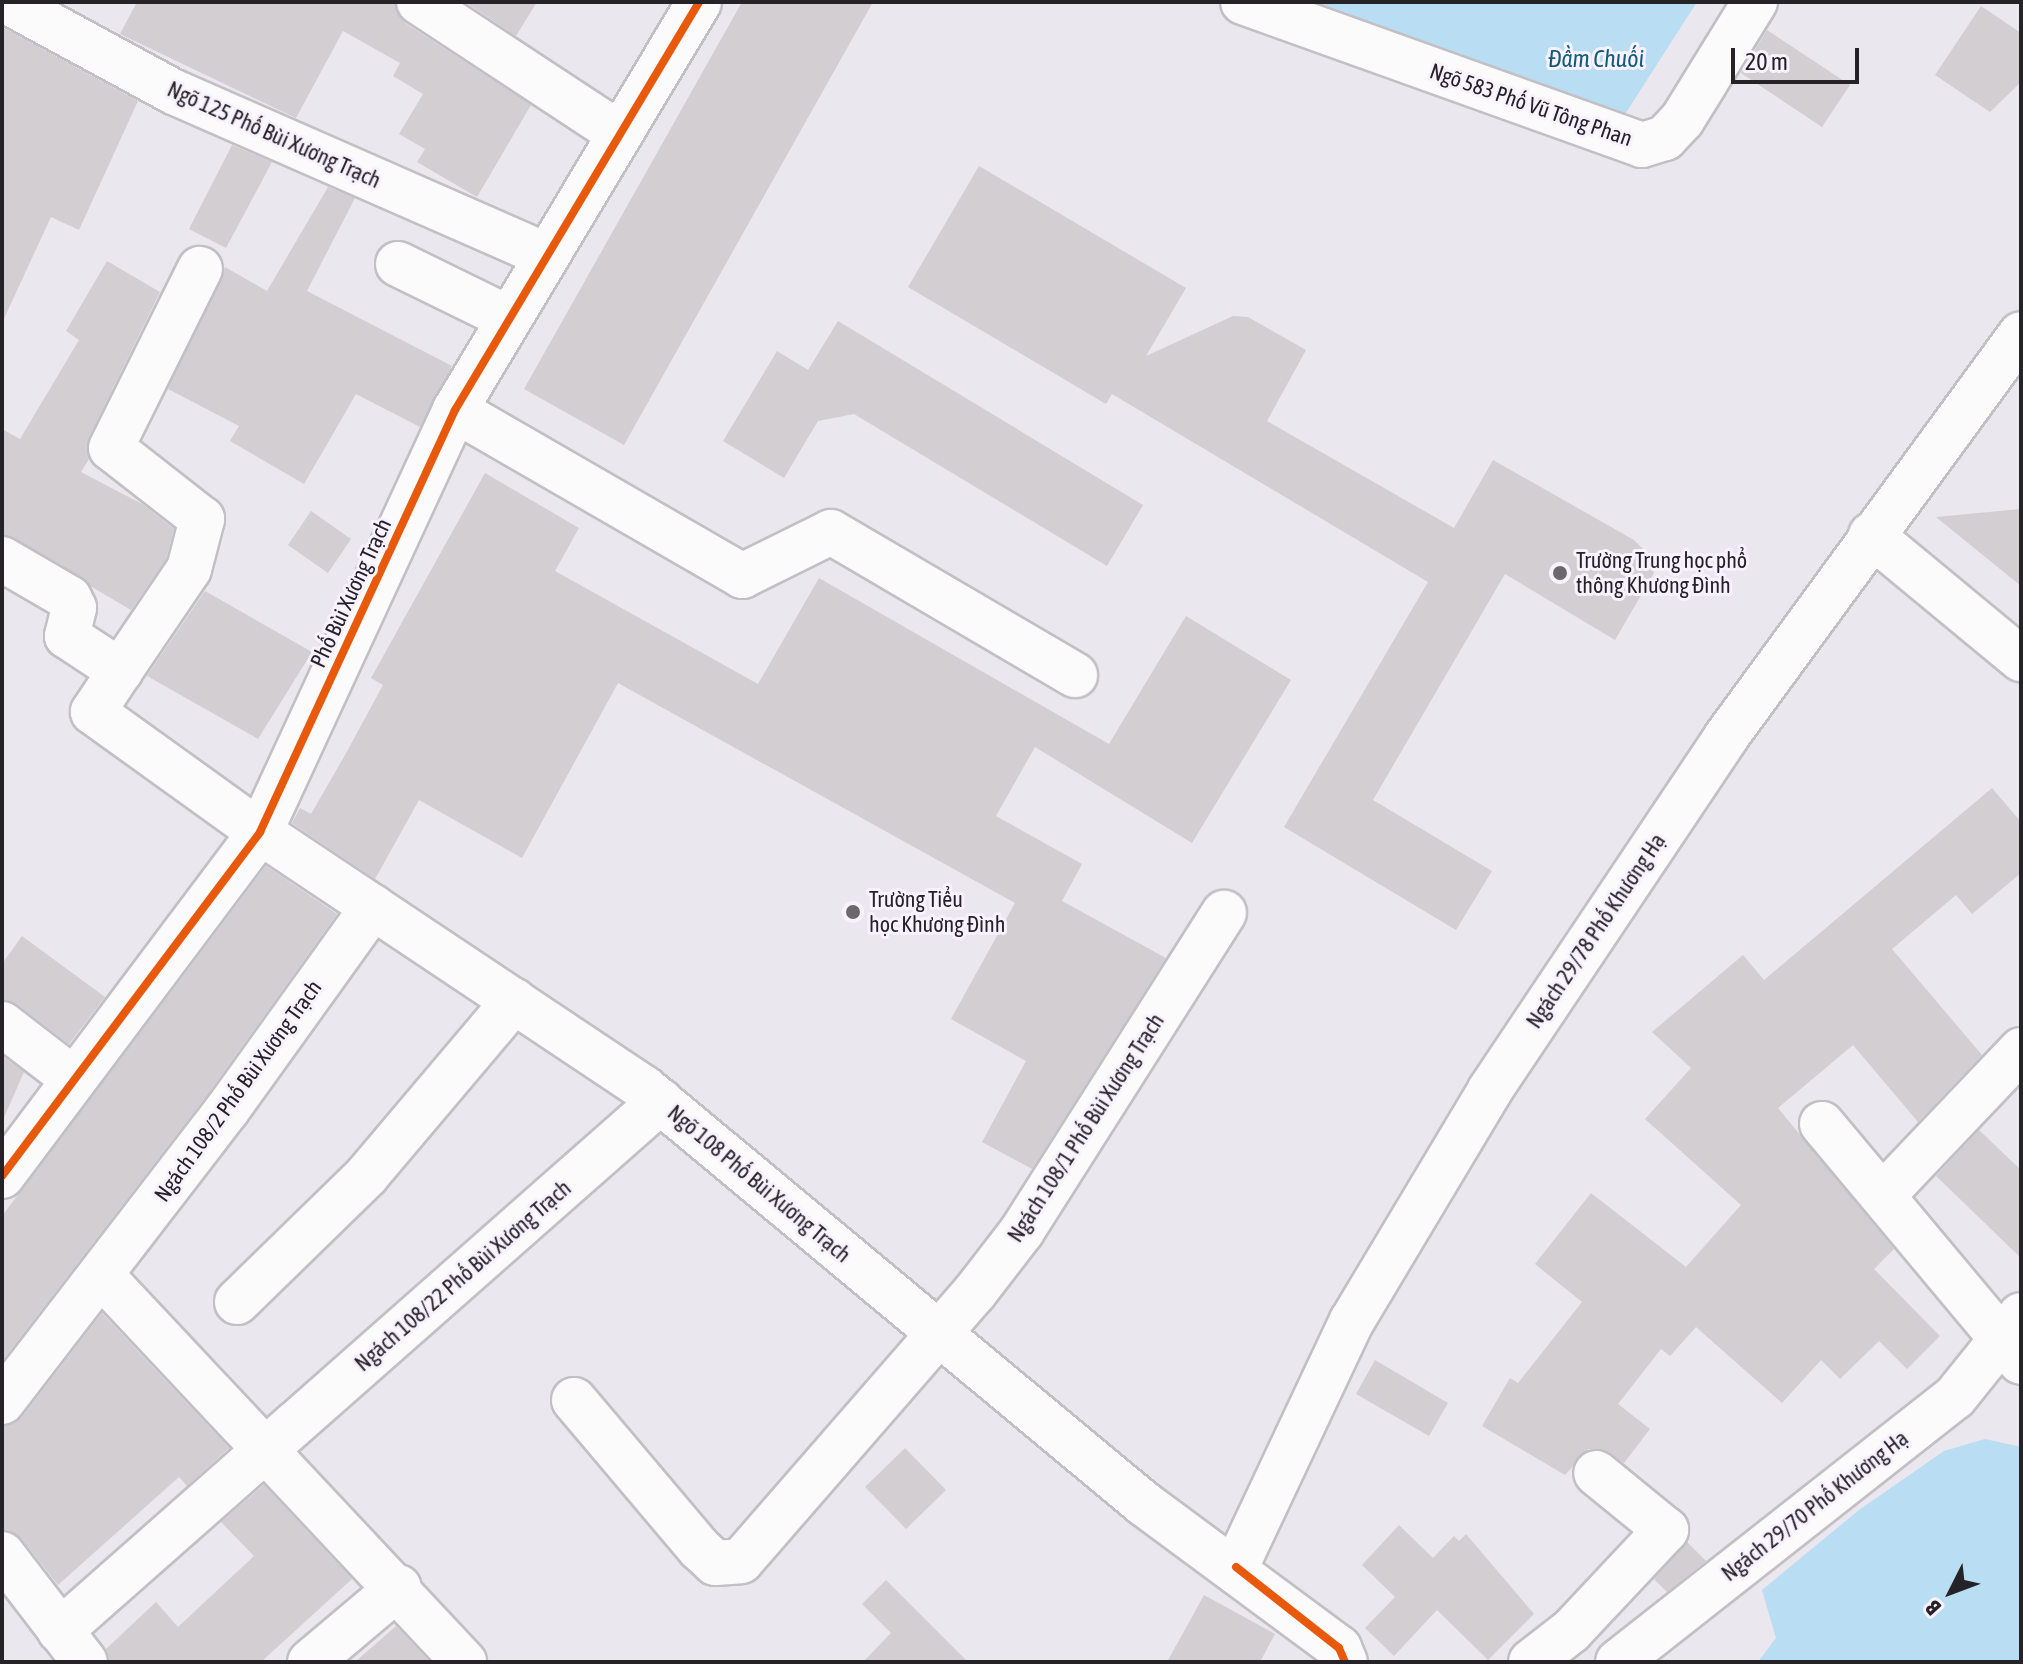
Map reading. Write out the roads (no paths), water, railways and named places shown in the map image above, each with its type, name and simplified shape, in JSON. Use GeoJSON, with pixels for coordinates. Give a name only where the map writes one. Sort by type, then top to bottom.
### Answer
{"type":"FeatureCollection","features":[{"type":"Feature","properties":{"kind":"street","name":"Ngõ 125 Phố Bùi Xương Trạch"},"geometry":{"type":"LineString","coordinates":[[8,2],[174,92],[546,255]]}},
{"type":"Feature","properties":{"kind":"street"},"geometry":{"type":"LineString","coordinates":[[419,2],[620,134]]}},
{"type":"Feature","properties":{"kind":"street","name":"Phố Bùi Xương Trạch"},"geometry":{"type":"LineString","coordinates":[[2,1176],[72,1078],[260,832],[455,410],[506,317],[699,2]]}},
{"type":"Feature","properties":{"kind":"street","name":"Ngõ 583 Phố Vũ Tông Phan"},"geometry":{"type":"LineString","coordinates":[[1243,2],[1642,145],[1665,138],[1682,120],[1755,2]]}},
{"type":"Feature","properties":{"kind":"street"},"geometry":{"type":"LineString","coordinates":[[398,264],[506,317]]}},
{"type":"Feature","properties":{"kind":"street"},"geometry":{"type":"LineString","coordinates":[[2,559],[69,598],[74,608],[67,636],[120,671],[189,569],[202,519],[111,448],[200,269]]}},
{"type":"Feature","properties":{"kind":"street","name":"Ngách 29/78 Phố Khương Hạ"},"geometry":{"type":"LineString","coordinates":[[1236,1567],[1352,1321],[1490,1090],[1726,737],[2021,334]]}},
{"type":"Feature","properties":{"kind":"street"},"geometry":{"type":"LineString","coordinates":[[455,410],[742,576],[831,532],[1075,675]]}},
{"type":"Feature","properties":{"kind":"street"},"geometry":{"type":"LineString","coordinates":[[1871,535],[2021,659]]}},
{"type":"Feature","properties":{"kind":"street","name":"Ngõ 108 Phố Bùi Xương Trạch"},"geometry":{"type":"LineString","coordinates":[[120,671],[93,712],[260,832],[661,1101],[937,1336],[1143,1503],[1236,1567],[1339,1648],[1345,1662]]}},
{"type":"Feature","properties":{"kind":"street","name":"Ngách 108/2 Phố Bùi Xương Trạch"},"geometry":{"type":"LineString","coordinates":[[2,1402],[101,1275],[373,907]]}},
{"type":"Feature","properties":{"kind":"street","name":"Ngách 108/1 Phố Bùi Xương Trạch"},"geometry":{"type":"LineString","coordinates":[[574,1400],[699,1548],[715,1563],[728,1565],[741,1561],[937,1336],[1022,1231],[1224,913]]}},
{"type":"Feature","properties":{"kind":"street"},"geometry":{"type":"LineString","coordinates":[[237,1302],[367,1175],[514,1001]]}},
{"type":"Feature","properties":{"kind":"street"},"geometry":{"type":"LineString","coordinates":[[2,1024],[72,1078]]}},
{"type":"Feature","properties":{"kind":"street"},"geometry":{"type":"LineString","coordinates":[[1884,1194],[2021,1050]]}},
{"type":"Feature","properties":{"kind":"street","name":"Ngách 108/22 Phố Bùi Xương Trạch"},"geometry":{"type":"LineString","coordinates":[[73,1646],[265,1450],[661,1101]]}},
{"type":"Feature","properties":{"kind":"street"},"geometry":{"type":"LineString","coordinates":[[1822,1124],[2014,1338]]}},
{"type":"Feature","properties":{"kind":"street"},"geometry":{"type":"LineString","coordinates":[[101,1275],[399,1587],[464,1662]]}},
{"type":"Feature","properties":{"kind":"street","name":"Ngách 29/70 Phố Khương Hạ"},"geometry":{"type":"LineString","coordinates":[[1610,1654],[1955,1397],[2014,1338]]}},
{"type":"Feature","properties":{"kind":"street"},"geometry":{"type":"LineString","coordinates":[[1531,1662],[1610,1654],[1666,1530],[1596,1473]]}},
{"type":"Feature","properties":{"kind":"street"},"geometry":{"type":"LineString","coordinates":[[2,1554],[73,1646]]}},
{"type":"Feature","properties":{"kind":"street"},"geometry":{"type":"LineString","coordinates":[[310,1662],[399,1587]]}},
{"type":"Feature","properties":{"kind":"water","name":"Đầm Chuối"},"geometry":{"type":"Polygon","coordinates":[[[1278,2],[1697,2],[1620,122],[1278,2]]]}},
{"type":"Feature","properties":{"kind":"water"},"geometry":{"type":"Polygon","coordinates":[[[1985,1439],[2021,1447],[2021,1660],[1758,1662],[1776,1638],[1762,1590],[1859,1510],[1944,1451],[1985,1439]]]}},
{"type":"Feature","properties":{"kind":"place","name":"Trường Trung học phổ thông Khương Đình"},"geometry":{"type":"Point","coordinates":[1560,573]}},
{"type":"Feature","properties":{"kind":"place","name":"Trường Tiểu học Khương Đình"},"geometry":{"type":"Point","coordinates":[853,912]}}]}
